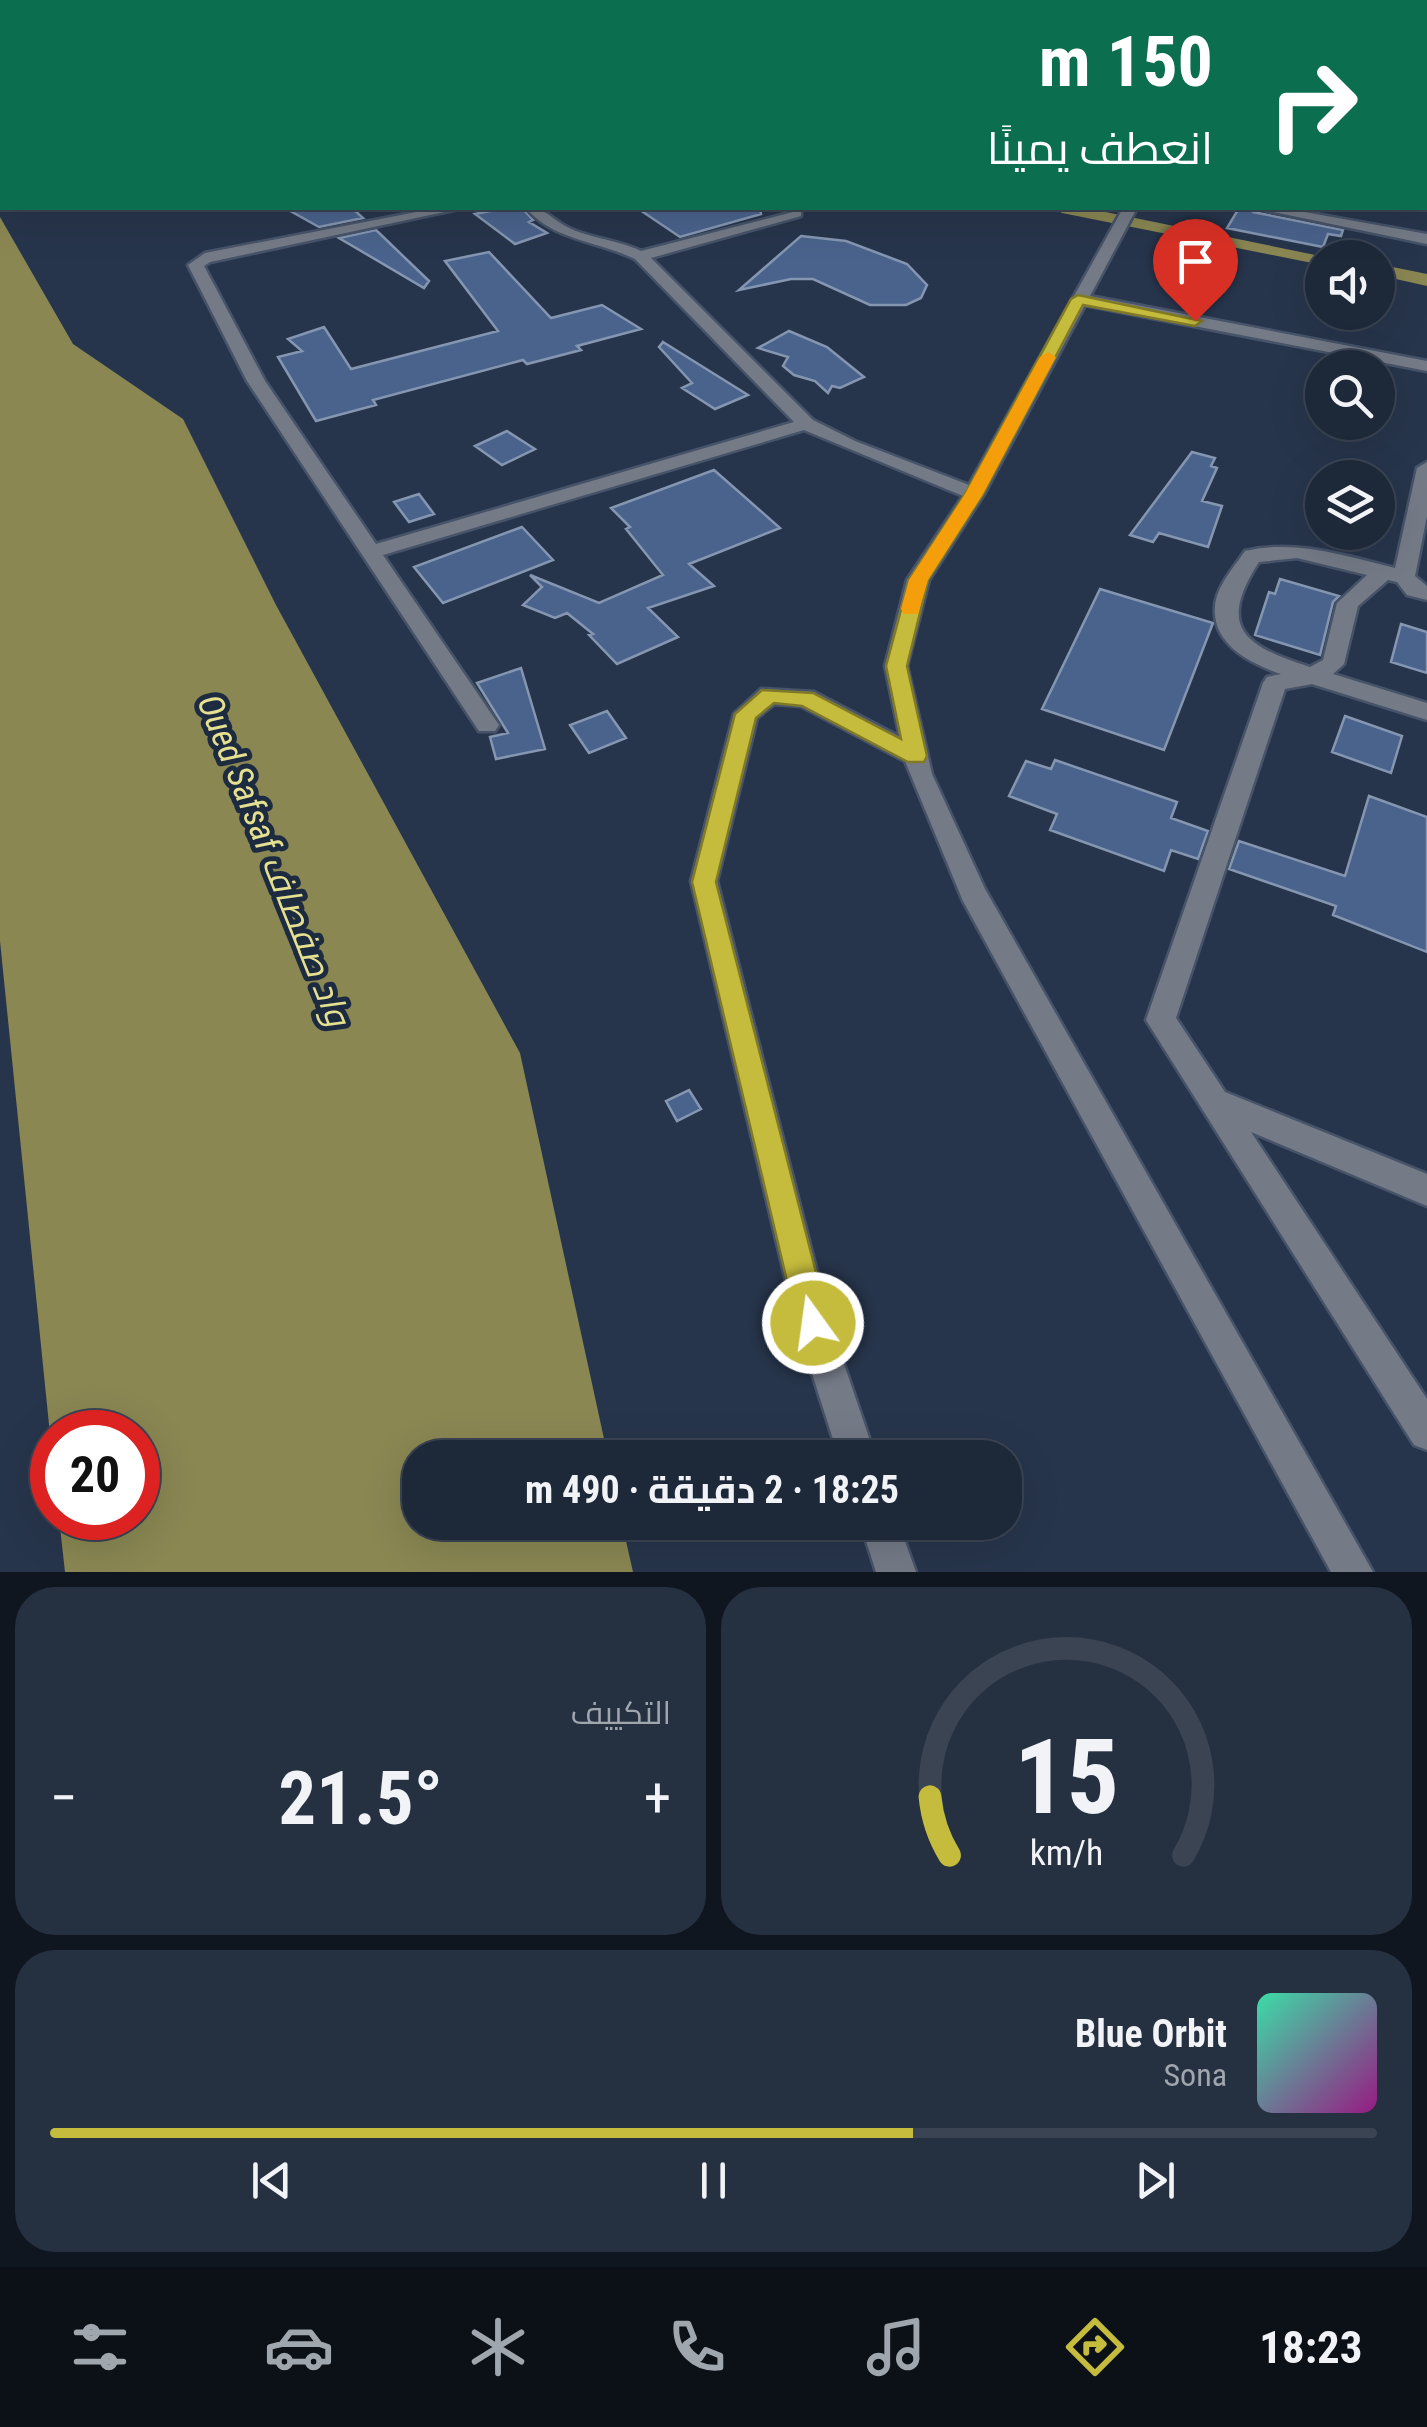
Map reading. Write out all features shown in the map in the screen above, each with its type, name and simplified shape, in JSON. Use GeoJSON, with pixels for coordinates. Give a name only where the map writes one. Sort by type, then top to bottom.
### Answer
{"type":"FeatureCollection","features":[{"type":"Feature","properties":{"kind":"lane"},"geometry":{"type":"LineString","coordinates":[[446,210],[196,262],[256,381],[486,725]]}},
{"type":"Feature","properties":{"kind":"lane"},"geometry":{"type":"LineString","coordinates":[[536,210],[560,230],[613,244],[640,256],[806,424],[848,445],[974,494]]}},
{"type":"Feature","properties":{"kind":"lane"},"geometry":{"type":"LineString","coordinates":[[1129,210],[974,494],[918,580],[896,666],[920,774],[973,894],[1352,1572]]}},
{"type":"Feature","properties":{"kind":"lane"},"geometry":{"type":"LineString","coordinates":[[1271,210],[1427,239]]}},
{"type":"Feature","properties":{"kind":"lane"},"geometry":{"type":"LineString","coordinates":[[640,256],[796,213]]}},
{"type":"Feature","properties":{"kind":"lane"},"geometry":{"type":"LineString","coordinates":[[1078,299],[1427,366]]}},
{"type":"Feature","properties":{"kind":"lane"},"geometry":{"type":"LineString","coordinates":[[370,552],[806,424]]}},
{"type":"Feature","properties":{"kind":"lane"},"geometry":{"type":"LineString","coordinates":[[1427,468],[1394,575],[1348,603],[1333,664],[1311,676],[1274,684],[1161,1020],[1427,1432]]}},
{"type":"Feature","properties":{"kind":"lane"},"geometry":{"type":"LineString","coordinates":[[1427,594],[1394,575],[1297,552],[1252,556],[1233,585],[1225,608],[1235,638],[1260,660],[1427,712]]}},
{"type":"Feature","properties":{"kind":"lane"},"geometry":{"type":"LineString","coordinates":[[852,1440],[813,1323],[704,882],[746,714],[769,695],[806,698],[916,756]]}},
{"type":"Feature","properties":{"kind":"lane"},"geometry":{"type":"LineString","coordinates":[[1212,1101],[1427,1190]]}},
{"type":"Feature","properties":{"kind":"lane"},"geometry":{"type":"LineString","coordinates":[[886,1540],[896,1572]]}},
{"type":"Feature","properties":{"kind":"water","name":"Oued Safsaf واد صفصاف"},"geometry":{"type":"Polygon","coordinates":[[[0,217],[73,344],[183,419],[276,605],[520,1053],[604,1440],[402,1440],[402,1540],[626,1540],[633,1572],[65,1572],[61,1540],[160,1540],[160,1410],[48,1410],[0,941],[0,217]]]}},
{"type":"Feature","properties":{"kind":"building"},"geometry":{"type":"Polygon","coordinates":[[[289,210],[354,210],[363,218],[319,227],[289,210]]]}},
{"type":"Feature","properties":{"kind":"building"},"geometry":{"type":"Polygon","coordinates":[[[524,210],[533,220],[529,222],[547,233],[515,244],[475,214],[524,210]]]}},
{"type":"Feature","properties":{"kind":"building"},"geometry":{"type":"Polygon","coordinates":[[[640,210],[760,210],[761,214],[680,237],[640,210]]]}},
{"type":"Feature","properties":{"kind":"building"},"geometry":{"type":"Polygon","coordinates":[[[1238,210],[1252,210],[1343,230],[1341,236],[1328,234],[1326,240],[1305,240],[1305,243],[1227,228],[1238,210]]]}},
{"type":"Feature","properties":{"kind":"building"},"geometry":{"type":"Polygon","coordinates":[[[376,230],[429,281],[424,288],[339,238],[376,230]]]}},
{"type":"Feature","properties":{"kind":"building"},"geometry":{"type":"Polygon","coordinates":[[[801,236],[846,241],[907,264],[927,285],[921,298],[906,305],[870,305],[813,279],[791,279],[739,290],[801,236]]]}},
{"type":"Feature","properties":{"kind":"building"},"geometry":{"type":"Polygon","coordinates":[[[489,252],[551,318],[602,305],[641,329],[577,346],[581,350],[527,364],[523,360],[373,400],[376,405],[316,421],[278,357],[302,351],[288,339],[324,327],[351,369],[498,331],[445,261],[489,252]]]}},
{"type":"Feature","properties":{"kind":"building"},"geometry":{"type":"Polygon","coordinates":[[[789,331],[827,347],[864,377],[840,388],[832,386],[828,393],[815,381],[794,375],[783,366],[788,357],[758,348],[789,331]]]}},
{"type":"Feature","properties":{"kind":"building"},"geometry":{"type":"Polygon","coordinates":[[[663,342],[748,395],[715,409],[682,388],[692,383],[659,347],[663,342]]]}},
{"type":"Feature","properties":{"kind":"building"},"geometry":{"type":"Polygon","coordinates":[[[507,431],[535,449],[502,465],[475,446],[507,431]]]}},
{"type":"Feature","properties":{"kind":"building"},"geometry":{"type":"Polygon","coordinates":[[[1192,452],[1215,458],[1211,466],[1217,468],[1202,501],[1222,506],[1208,547],[1159,533],[1153,542],[1130,535],[1192,452]]]}},
{"type":"Feature","properties":{"kind":"building"},"geometry":{"type":"Polygon","coordinates":[[[714,470],[780,528],[689,564],[714,586],[648,608],[678,637],[617,664],[589,635],[593,634],[567,613],[555,618],[523,605],[542,587],[530,575],[599,603],[663,575],[626,529],[630,527],[611,508],[714,470]]]}},
{"type":"Feature","properties":{"kind":"building"},"geometry":{"type":"Polygon","coordinates":[[[419,494],[434,514],[409,522],[394,502],[419,494]]]}},
{"type":"Feature","properties":{"kind":"building"},"geometry":{"type":"Polygon","coordinates":[[[522,527],[553,560],[443,603],[414,567],[522,527]]]}},
{"type":"Feature","properties":{"kind":"building"},"geometry":{"type":"Polygon","coordinates":[[[1280,579],[1339,596],[1333,602],[1320,655],[1255,635],[1269,592],[1275,594],[1280,579]]]}},
{"type":"Feature","properties":{"kind":"building"},"geometry":{"type":"Polygon","coordinates":[[[1100,589],[1213,623],[1164,750],[1042,709],[1100,589]]]}},
{"type":"Feature","properties":{"kind":"building"},"geometry":{"type":"Polygon","coordinates":[[[1401,624],[1427,632],[1427,673],[1391,662],[1401,624]]]}},
{"type":"Feature","properties":{"kind":"building"},"geometry":{"type":"Polygon","coordinates":[[[521,668],[545,749],[496,759],[490,737],[508,733],[477,683],[521,668]]]}},
{"type":"Feature","properties":{"kind":"building"},"geometry":{"type":"Polygon","coordinates":[[[607,711],[626,738],[589,753],[570,725],[607,711]]]}},
{"type":"Feature","properties":{"kind":"building"},"geometry":{"type":"Polygon","coordinates":[[[1345,716],[1402,736],[1391,773],[1332,752],[1345,716]]]}},
{"type":"Feature","properties":{"kind":"building"},"geometry":{"type":"Polygon","coordinates":[[[1055,760],[1177,802],[1171,818],[1208,831],[1198,859],[1171,850],[1164,871],[1050,830],[1057,814],[1009,796],[1026,761],[1051,769],[1055,760]]]}},
{"type":"Feature","properties":{"kind":"building"},"geometry":{"type":"Polygon","coordinates":[[[1369,796],[1427,817],[1427,952],[1333,915],[1336,906],[1229,869],[1239,841],[1345,876],[1369,796]]]}},
{"type":"Feature","properties":{"kind":"building"},"geometry":{"type":"Polygon","coordinates":[[[689,1090],[701,1109],[677,1121],[666,1101],[689,1090]]]}},
{"type":"Feature","properties":{"kind":"waterway"},"geometry":{"type":"LineString","coordinates":[[1072,210],[1305,256]]}},
{"type":"Feature","properties":{"kind":"waterway"},"geometry":{"type":"LineString","coordinates":[[1395,273],[1427,280]]}},
{"type":"Feature","properties":{"kind":"slow traffic"},"geometry":{"type":"LineString","coordinates":[[911,609],[918,580],[974,494],[1048,357]]}},
{"type":"Feature","properties":{"kind":"route"},"geometry":{"type":"LineString","coordinates":[[813,1323],[704,882],[746,714],[769,695],[806,698],[916,756],[896,666],[918,580],[974,494],[1078,299],[1195,321]]}}]}
